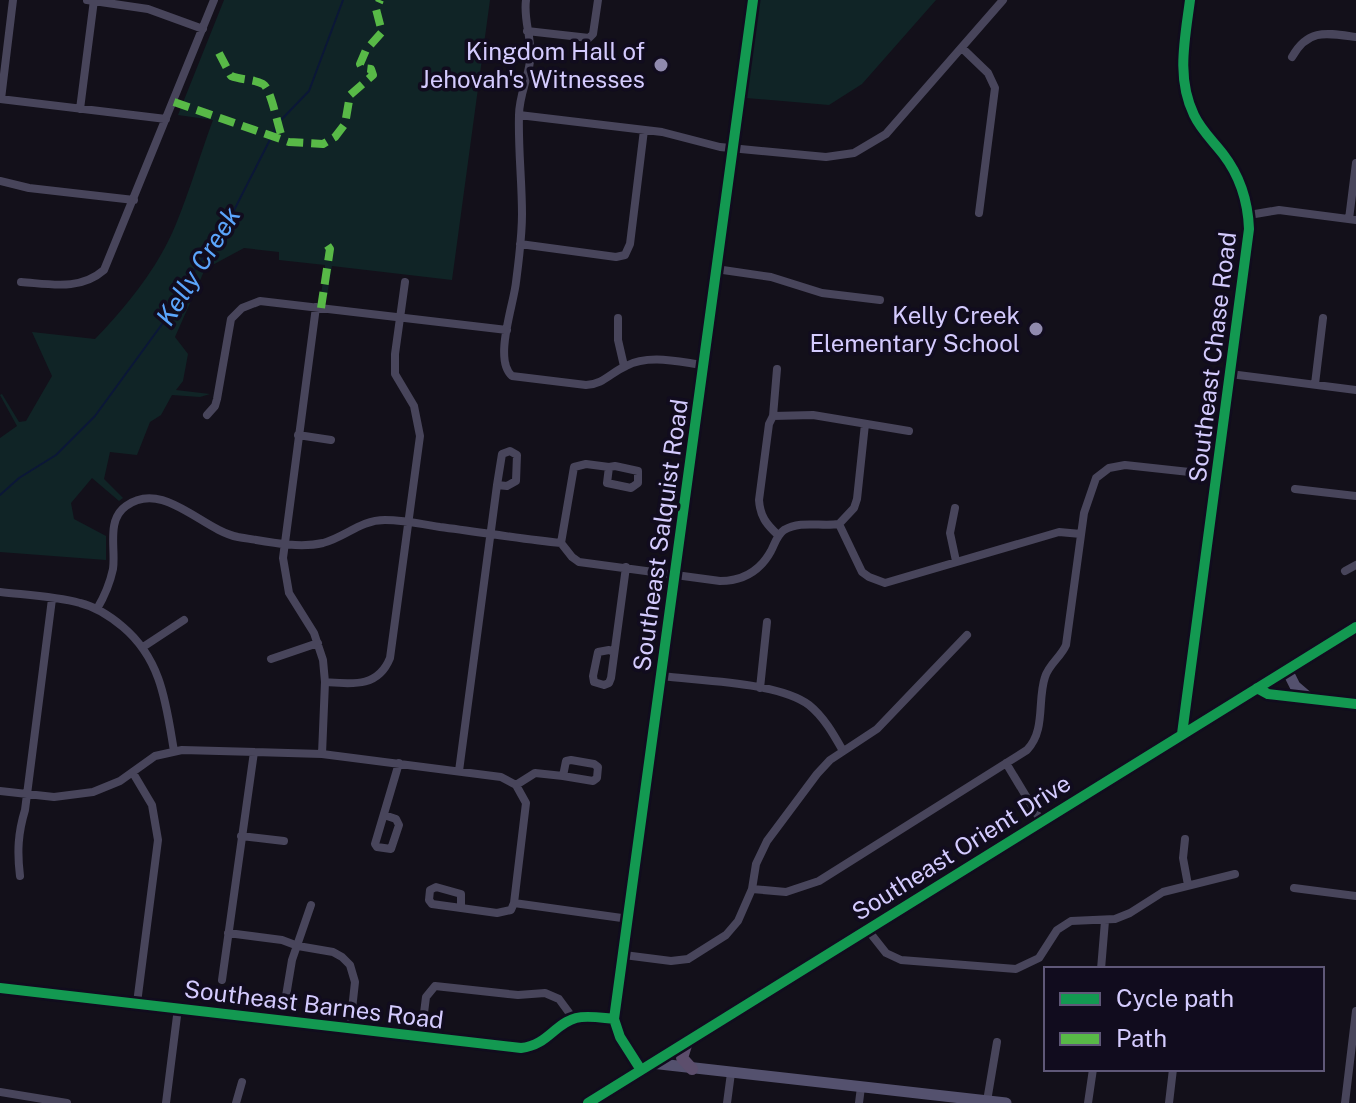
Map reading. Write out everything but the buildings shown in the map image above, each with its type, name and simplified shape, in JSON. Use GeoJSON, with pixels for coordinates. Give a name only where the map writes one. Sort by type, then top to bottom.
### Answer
{"type":"FeatureCollection","features":[{"type":"Feature","properties":{"kind":"main road"},"geometry":{"type":"LineString","coordinates":[[687,1042],[682,1058],[692,1069]]}},
{"type":"Feature","properties":{"kind":"street"},"geometry":{"type":"LineString","coordinates":[[13,0],[0,99],[166,119]]}},
{"type":"Feature","properties":{"kind":"street"},"geometry":{"type":"LineString","coordinates":[[87,0],[148,9],[203,29]]}},
{"type":"Feature","properties":{"kind":"street"},"geometry":{"type":"LineString","coordinates":[[80,109],[94,0]]}},
{"type":"Feature","properties":{"kind":"street"},"geometry":{"type":"LineString","coordinates":[[21,282],[74,285],[98,276],[109,263],[214,0]]}},
{"type":"Feature","properties":{"kind":"street"},"geometry":{"type":"LineString","coordinates":[[526,0],[527,31],[531,45],[519,115],[520,244],[507,330],[506,371],[512,376],[597,384],[610,379],[624,366],[651,359],[703,365]]}},
{"type":"Feature","properties":{"kind":"street"},"geometry":{"type":"LineString","coordinates":[[527,31],[589,38],[593,34],[598,0]]}},
{"type":"Feature","properties":{"kind":"street","name":"Southeast Salquist Road"},"geometry":{"type":"LineString","coordinates":[[614,1019],[753,0]]}},
{"type":"Feature","properties":{"kind":"street"},"geometry":{"type":"LineString","coordinates":[[519,115],[644,130],[733,148],[845,156],[863,150],[893,128],[1003,0]]}},
{"type":"Feature","properties":{"kind":"street","name":"Southeast Chase Road"},"geometry":{"type":"LineString","coordinates":[[1182,734],[1248,242],[1249,215],[1234,169],[1199,124],[1188,101],[1183,78],[1183,55],[1190,0]]}},
{"type":"Feature","properties":{"kind":"street"},"geometry":{"type":"LineString","coordinates":[[1292,57],[1299,44],[1313,36],[1329,33],[1356,37]]}},
{"type":"Feature","properties":{"kind":"street"},"geometry":{"type":"LineString","coordinates":[[962,48],[988,73],[995,88],[979,213]]}},
{"type":"Feature","properties":{"kind":"street"},"geometry":{"type":"LineString","coordinates":[[520,244],[616,257],[625,255],[630,244],[644,130]]}},
{"type":"Feature","properties":{"kind":"street"},"geometry":{"type":"LineString","coordinates":[[1249,215],[1279,210],[1352,219],[1356,163]]}},
{"type":"Feature","properties":{"kind":"street"},"geometry":{"type":"LineString","coordinates":[[0,181],[29,188],[134,200]]}},
{"type":"Feature","properties":{"kind":"street"},"geometry":{"type":"LineString","coordinates":[[716,269],[771,277],[822,293],[880,300]]}},
{"type":"Feature","properties":{"kind":"street"},"geometry":{"type":"LineString","coordinates":[[325,682],[367,682],[374,679],[386,666],[391,650],[420,436],[414,406],[395,374],[405,282]]}},
{"type":"Feature","properties":{"kind":"street"},"geometry":{"type":"LineString","coordinates":[[207,415],[217,399],[231,319],[242,308],[260,301],[507,330]]}},
{"type":"Feature","properties":{"kind":"street"},"geometry":{"type":"LineString","coordinates":[[316,307],[284,543],[289,593],[318,643],[325,682],[322,754]]}},
{"type":"Feature","properties":{"kind":"street"},"geometry":{"type":"LineString","coordinates":[[1315,384],[1323,318]]}},
{"type":"Feature","properties":{"kind":"street"},"geometry":{"type":"LineString","coordinates":[[624,366],[618,323],[628,328]]}},
{"type":"Feature","properties":{"kind":"street"},"geometry":{"type":"LineString","coordinates":[[777,369],[773,416],[769,424],[759,500],[765,522],[778,535]]}},
{"type":"Feature","properties":{"kind":"street"},"geometry":{"type":"LineString","coordinates":[[1230,374],[1356,390]]}},
{"type":"Feature","properties":{"kind":"street"},"geometry":{"type":"LineString","coordinates":[[773,416],[813,415],[909,431]]}},
{"type":"Feature","properties":{"kind":"street"},"geometry":{"type":"LineString","coordinates":[[97,609],[113,569],[118,514],[127,505],[140,500],[161,499],[224,533],[284,543],[322,543],[369,522],[385,520],[561,543],[579,562],[720,581],[746,576],[763,563],[778,535],[795,525],[839,524],[854,508],[865,424]]}},
{"type":"Feature","properties":{"kind":"street"},"geometry":{"type":"LineString","coordinates":[[298,435],[331,440]]}},
{"type":"Feature","properties":{"kind":"street"},"geometry":{"type":"LineString","coordinates":[[561,543],[574,467],[586,464],[609,467]]}},
{"type":"Feature","properties":{"kind":"street"},"geometry":{"type":"LineString","coordinates":[[752,889],[786,892],[819,881],[1027,750],[1036,736],[1047,672],[1066,645],[1081,534],[1096,478],[1109,468],[1125,465],[1217,475]]}},
{"type":"Feature","properties":{"kind":"street"},"geometry":{"type":"LineString","coordinates":[[459,771],[497,485]]}},
{"type":"Feature","properties":{"kind":"street"},"geometry":{"type":"LineString","coordinates":[[1295,489],[1356,496]]}},
{"type":"Feature","properties":{"kind":"street"},"geometry":{"type":"LineString","coordinates":[[955,508],[950,533],[956,561]]}},
{"type":"Feature","properties":{"kind":"street"},"geometry":{"type":"LineString","coordinates":[[839,524],[862,572],[877,580],[893,582],[1059,532],[1081,534]]}},
{"type":"Feature","properties":{"kind":"street"},"geometry":{"type":"LineString","coordinates":[[1345,571],[1356,565]]}},
{"type":"Feature","properties":{"kind":"street"},"geometry":{"type":"LineString","coordinates":[[614,652],[626,567]]}},
{"type":"Feature","properties":{"kind":"street"},"geometry":{"type":"LineString","coordinates":[[0,592],[97,609],[113,619],[143,647],[162,685],[174,751]]}},
{"type":"Feature","properties":{"kind":"street"},"geometry":{"type":"LineString","coordinates":[[20,876],[17,852],[52,599]]}},
{"type":"Feature","properties":{"kind":"street"},"geometry":{"type":"LineString","coordinates":[[143,647],[184,620]]}},
{"type":"Feature","properties":{"kind":"street"},"geometry":{"type":"LineString","coordinates":[[760,688],[767,622]]}},
{"type":"Feature","properties":{"kind":"street","name":"Southeast Orient Drive"},"geometry":{"type":"LineString","coordinates":[[588,1103],[1356,627]]}},
{"type":"Feature","properties":{"kind":"street"},"geometry":{"type":"LineString","coordinates":[[624,955],[671,961],[688,959],[726,935],[738,921],[752,889],[756,864],[767,841],[817,774],[843,751],[877,729],[967,635]]}},
{"type":"Feature","properties":{"kind":"street"},"geometry":{"type":"LineString","coordinates":[[271,659],[318,643]]}},
{"type":"Feature","properties":{"kind":"street"},"geometry":{"type":"LineString","coordinates":[[1287,670],[1295,686],[1309,698]]}},
{"type":"Feature","properties":{"kind":"street"},"geometry":{"type":"LineString","coordinates":[[661,676],[789,694],[810,705],[826,723],[843,751]]}},
{"type":"Feature","properties":{"kind":"street"},"geometry":{"type":"LineString","coordinates":[[1257,688],[1268,694],[1356,704]]}},
{"type":"Feature","properties":{"kind":"street"},"geometry":{"type":"LineString","coordinates":[[0,791],[64,797],[93,792],[133,773],[155,756],[174,751],[322,754],[501,777],[516,785],[526,803],[514,903],[511,910],[504,913],[461,908]]}},
{"type":"Feature","properties":{"kind":"street"},"geometry":{"type":"LineString","coordinates":[[222,980],[254,752]]}},
{"type":"Feature","properties":{"kind":"street"},"geometry":{"type":"LineString","coordinates":[[384,815],[399,763]]}},
{"type":"Feature","properties":{"kind":"street"},"geometry":{"type":"LineString","coordinates":[[1006,763],[1041,821]]}},
{"type":"Feature","properties":{"kind":"street"},"geometry":{"type":"LineString","coordinates":[[133,773],[152,805],[158,840],[137,1003]]}},
{"type":"Feature","properties":{"kind":"street"},"geometry":{"type":"LineString","coordinates":[[516,785],[535,773],[563,776]]}},
{"type":"Feature","properties":{"kind":"street"},"geometry":{"type":"LineString","coordinates":[[241,836],[284,841]]}},
{"type":"Feature","properties":{"kind":"street"},"geometry":{"type":"LineString","coordinates":[[1185,839],[1183,867],[1188,885]]}},
{"type":"Feature","properties":{"kind":"street"},"geometry":{"type":"LineString","coordinates":[[867,929],[886,953],[901,960],[1008,970],[1024,967],[1039,958],[1063,925],[1079,920],[1105,921],[1130,913],[1156,895],[1235,874]]}},
{"type":"Feature","properties":{"kind":"street"},"geometry":{"type":"LineString","coordinates":[[1294,888],[1356,896]]}},
{"type":"Feature","properties":{"kind":"street"},"geometry":{"type":"LineString","coordinates":[[514,903],[629,919]]}},
{"type":"Feature","properties":{"kind":"street"},"geometry":{"type":"LineString","coordinates":[[285,1002],[289,974],[311,905]]}},
{"type":"Feature","properties":{"kind":"street"},"geometry":{"type":"LineString","coordinates":[[1101,967],[1105,921]]}},
{"type":"Feature","properties":{"kind":"street"},"geometry":{"type":"LineString","coordinates":[[228,933],[282,940],[333,952],[350,965],[355,982],[350,1028]]}},
{"type":"Feature","properties":{"kind":"street"},"geometry":{"type":"LineString","coordinates":[[421,1037],[426,997],[435,986],[518,995],[545,993],[567,1006],[573,1018],[614,1019],[620,1037],[646,1066],[1006,1103]]}},
{"type":"Feature","properties":{"kind":"street","name":"Southeast Barnes Road"},"geometry":{"type":"LineString","coordinates":[[0,988],[528,1047],[541,1043],[573,1018]]}},
{"type":"Feature","properties":{"kind":"street"},"geometry":{"type":"LineString","coordinates":[[166,1103],[178,1008]]}},
{"type":"Feature","properties":{"kind":"street"},"geometry":{"type":"LineString","coordinates":[[1345,1103],[1356,1011]]}},
{"type":"Feature","properties":{"kind":"street"},"geometry":{"type":"LineString","coordinates":[[987,1101],[997,1042]]}},
{"type":"Feature","properties":{"kind":"street"},"geometry":{"type":"LineString","coordinates":[[1088,1103],[1093,1071]]}},
{"type":"Feature","properties":{"kind":"street"},"geometry":{"type":"LineString","coordinates":[[1169,1103],[1173,1071]]}},
{"type":"Feature","properties":{"kind":"street"},"geometry":{"type":"LineString","coordinates":[[727,1103],[731,1073]]}},
{"type":"Feature","properties":{"kind":"street"},"geometry":{"type":"LineString","coordinates":[[236,1103],[242,1082]]}},
{"type":"Feature","properties":{"kind":"street"},"geometry":{"type":"LineString","coordinates":[[859,1103],[861,1087]]}},
{"type":"Feature","properties":{"kind":"street"},"geometry":{"type":"LineString","coordinates":[[0,1092],[67,1103]]}},
{"type":"Feature","properties":{"kind":"green space"},"geometry":{"type":"Polygon","coordinates":[[[224,0],[490,0],[452,280],[332,266],[327,296],[321,295],[325,265],[279,260],[279,252],[244,248],[205,269],[175,337],[188,354],[183,381],[176,390],[210,394],[200,397],[172,395],[161,415],[150,422],[137,455],[110,452],[104,479],[123,498],[119,501],[92,478],[71,503],[74,519],[106,536],[106,560],[0,552],[0,438],[17,426],[0,395],[19,422],[26,421],[52,376],[32,332],[95,339],[130,300],[160,256],[181,211],[213,120],[178,115],[224,0]]]}},
{"type":"Feature","properties":{"kind":"green space"},"geometry":{"type":"Polygon","coordinates":[[[759,0],[936,0],[862,84],[829,105],[746,98],[759,0]]]}},
{"type":"Feature","properties":{"kind":"waterway","name":"Kelly Creek"},"geometry":{"type":"LineString","coordinates":[[0,495],[19,478],[56,455],[95,416],[168,316],[180,291],[228,222],[279,122],[309,91],[343,0]]}},
{"type":"Feature","properties":{"kind":"marked path"},"geometry":{"type":"LineString","coordinates":[[174,102],[289,142],[323,144],[335,137],[345,124],[350,95],[373,75],[371,69],[362,68],[360,64],[366,50],[382,32],[376,9],[380,0]]}},
{"type":"Feature","properties":{"kind":"marked path"},"geometry":{"type":"LineString","coordinates":[[219,53],[231,76],[259,82],[266,87],[283,140]]}},
{"type":"Feature","properties":{"kind":"marked path"},"geometry":{"type":"LineString","coordinates":[[321,308],[330,249],[324,240]]}},
{"type":"Feature","properties":{"kind":"cycle path"},"geometry":{"type":"LineString","coordinates":[[641,1070],[620,1037],[614,1019],[753,0]]}},
{"type":"Feature","properties":{"kind":"cycle path"},"geometry":{"type":"LineString","coordinates":[[1182,734],[1249,229],[1245,199],[1238,180],[1229,162],[1200,126],[1188,101],[1183,58],[1190,0]]}},
{"type":"Feature","properties":{"kind":"cycle path"},"geometry":{"type":"LineString","coordinates":[[588,1103],[1356,627]]}},
{"type":"Feature","properties":{"kind":"cycle path"},"geometry":{"type":"LineString","coordinates":[[1257,688],[1268,694],[1356,704]]}},
{"type":"Feature","properties":{"kind":"cycle path"},"geometry":{"type":"LineString","coordinates":[[0,988],[521,1048],[538,1043],[576,1018],[614,1019]]}},
{"type":"Feature","properties":{"kind":"place","name":"Kingdom Hall of Jehovah's Witnesses"},"geometry":{"type":"Point","coordinates":[661,65]}},
{"type":"Feature","properties":{"kind":"place","name":"Kelly Creek Elementary School"},"geometry":{"type":"Point","coordinates":[1036,329]}}]}
